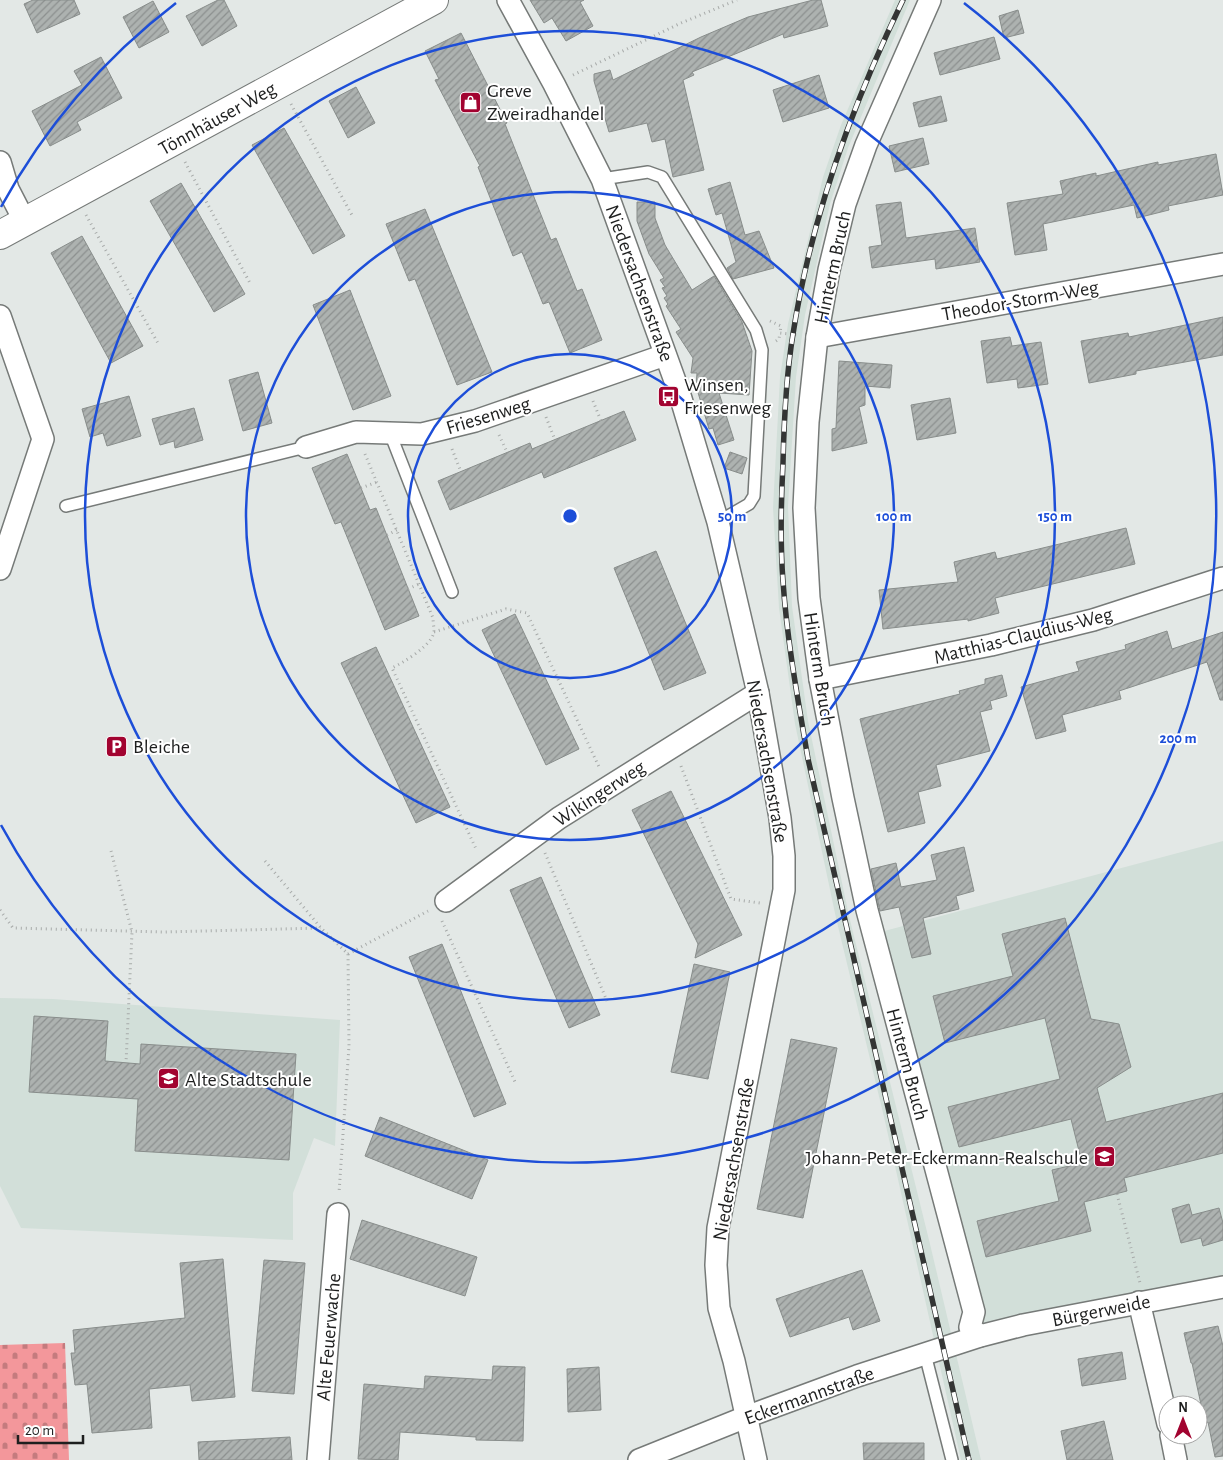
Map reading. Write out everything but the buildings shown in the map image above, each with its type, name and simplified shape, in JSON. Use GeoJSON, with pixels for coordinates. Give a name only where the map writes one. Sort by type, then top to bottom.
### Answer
{"type":"FeatureCollection","features":[{"type":"Feature","properties":{"kind":"main road","name":"Tönnhäuser Weg"},"geometry":{"type":"LineString","coordinates":[[0,235],[434,0]]}},
{"type":"Feature","properties":{"kind":"street","name":"Niedersachsenstraße"},"geometry":{"type":"LineString","coordinates":[[508,0],[554,84],[602,179],[679,392],[718,522],[758,693],[780,818],[784,856],[784,890],[718,1228],[716,1265],[720,1308],[734,1360],[756,1460]]}},
{"type":"Feature","properties":{"kind":"street","name":"Hinterm Bruch"},"geometry":{"type":"LineString","coordinates":[[930,0],[866,145],[846,204],[829,270],[817,336],[808,422],[804,508],[809,598],[820,679],[843,798],[867,910],[974,1312],[970,1327],[980,1336]]}},
{"type":"Feature","properties":{"kind":"street"},"geometry":{"type":"LineString","coordinates":[[0,162],[8,188],[25,222]]}},
{"type":"Feature","properties":{"kind":"street","name":"Theodor-Storm-Weg"},"geometry":{"type":"LineString","coordinates":[[817,336],[1223,264]]}},
{"type":"Feature","properties":{"kind":"street"},"geometry":{"type":"LineString","coordinates":[[0,316],[42,440],[0,569]]}},
{"type":"Feature","properties":{"kind":"street","name":"Friesenweg"},"geometry":{"type":"LineString","coordinates":[[306,447],[356,432],[422,434],[476,422],[665,355]]}},
{"type":"Feature","properties":{"kind":"street","name":"Matthias-Claudius-Weg"},"geometry":{"type":"LineString","coordinates":[[820,679],[942,656],[1084,622],[1223,578]]}},
{"type":"Feature","properties":{"kind":"street","name":"Wikingerweg"},"geometry":{"type":"LineString","coordinates":[[441,904],[559,818],[758,693]]}},
{"type":"Feature","properties":{"kind":"street","name":"Alte Feuerwache"},"geometry":{"type":"LineString","coordinates":[[318,1460],[338,1214]]}},
{"type":"Feature","properties":{"kind":"street","name":"Bürgerweide"},"geometry":{"type":"LineString","coordinates":[[980,1336],[1023,1324],[1223,1287]]}},
{"type":"Feature","properties":{"kind":"street"},"geometry":{"type":"LineString","coordinates":[[1142,1302],[1162,1395]]}},
{"type":"Feature","properties":{"kind":"street","name":"Eckermannstraße"},"geometry":{"type":"LineString","coordinates":[[639,1460],[746,1417],[857,1376],[980,1336]]}},
{"type":"Feature","properties":{"kind":"street"},"geometry":{"type":"LineString","coordinates":[[1172,1445],[1176,1460]]}},
{"type":"Feature","properties":{"kind":"lane"},"geometry":{"type":"LineString","coordinates":[[602,179],[648,172],[662,177],[756,330],[762,350],[754,496],[749,504],[718,522]]}},
{"type":"Feature","properties":{"kind":"lane"},"geometry":{"type":"LineString","coordinates":[[390,433],[452,592]]}},
{"type":"Feature","properties":{"kind":"lane"},"geometry":{"type":"LineString","coordinates":[[66,506],[306,447]]}},
{"type":"Feature","properties":{"kind":"lane"},"geometry":{"type":"LineString","coordinates":[[925,1354],[952,1460]]}},
{"type":"Feature","properties":{"kind":"path"},"geometry":{"type":"LineString","coordinates":[[554,84],[681,23],[737,0]]}},
{"type":"Feature","properties":{"kind":"path"},"geometry":{"type":"LineString","coordinates":[[280,83],[353,217]]}},
{"type":"Feature","properties":{"kind":"path"},"geometry":{"type":"LineString","coordinates":[[174,141],[251,285]]}},
{"type":"Feature","properties":{"kind":"path"},"geometry":{"type":"LineString","coordinates":[[74,195],[160,345]]}},
{"type":"Feature","properties":{"kind":"path"},"geometry":{"type":"LineString","coordinates":[[762,350],[779,339],[780,332],[817,336]]}},
{"type":"Feature","properties":{"kind":"path"},"geometry":{"type":"LineString","coordinates":[[356,432],[433,618],[434,632],[429,642],[401,664],[392,668],[486,870]]}},
{"type":"Feature","properties":{"kind":"path"},"geometry":{"type":"LineString","coordinates":[[361,488],[377,482]]}},
{"type":"Feature","properties":{"kind":"path"},"geometry":{"type":"LineString","coordinates":[[386,535],[397,530]]}},
{"type":"Feature","properties":{"kind":"path"},"geometry":{"type":"LineString","coordinates":[[408,589],[419,584]]}},
{"type":"Feature","properties":{"kind":"path"},"geometry":{"type":"LineString","coordinates":[[434,632],[506,609],[527,613],[609,787]]}},
{"type":"Feature","properties":{"kind":"path"},"geometry":{"type":"LineString","coordinates":[[674,746],[731,899],[781,906]]}},
{"type":"Feature","properties":{"kind":"path"},"geometry":{"type":"LineString","coordinates":[[538,834],[607,1001]]}},
{"type":"Feature","properties":{"kind":"path"},"geometry":{"type":"LineString","coordinates":[[112,851],[132,932],[126,1063]]}},
{"type":"Feature","properties":{"kind":"path"},"geometry":{"type":"LineString","coordinates":[[265,861],[321,928],[348,954],[350,1046],[338,1214]]}},
{"type":"Feature","properties":{"kind":"path"},"geometry":{"type":"LineString","coordinates":[[348,954],[441,904],[516,1084]]}},
{"type":"Feature","properties":{"kind":"path"},"geometry":{"type":"LineString","coordinates":[[0,910],[14,928],[132,932],[321,928]]}},
{"type":"Feature","properties":{"kind":"path"},"geometry":{"type":"LineString","coordinates":[[1117,1194],[1142,1302]]}},
{"type":"Feature","properties":{"kind":"shaded area"},"geometry":{"type":"Polygon","coordinates":[[[895,0],[910,0],[848,148],[830,204],[805,315],[796,377],[788,506],[792,606],[808,721],[849,916],[981,1460],[961,1460],[884,1117],[836,918],[795,724],[779,608],[773,508],[780,377],[788,324],[823,177],[841,125],[895,0]]]}},
{"type":"Feature","properties":{"kind":"shaded area"},"geometry":{"type":"Polygon","coordinates":[[[1223,841],[1223,1287],[980,1336],[873,934],[1223,841]]]}},
{"type":"Feature","properties":{"kind":"shaded area","name":"Alte Stadtschule"},"geometry":{"type":"Polygon","coordinates":[[[0,998],[53,999],[340,1020],[335,1146],[314,1138],[293,1193],[293,1240],[21,1228],[0,1186],[0,998]]]}},
{"type":"Feature","properties":{"kind":"green space"},"geometry":{"type":"Polygon","coordinates":[[[65,1343],[69,1460],[0,1460],[0,1345],[65,1343]]]}},
{"type":"Feature","properties":{"kind":"railway"},"geometry":{"type":"LineString","coordinates":[[903,0],[867,80],[836,163],[822,205],[801,291],[791,350],[786,398],[781,507],[782,566],[790,648],[808,759],[969,1460]]}},
{"type":"Feature","properties":{"kind":"place","name":"Greve Zweiradhandel"},"geometry":{"type":"Point","coordinates":[471,102]}},
{"type":"Feature","properties":{"kind":"place","name":"Winsen, Friesenweg"},"geometry":{"type":"Point","coordinates":[668,396]}},
{"type":"Feature","properties":{"kind":"place","name":"Bleiche"},"geometry":{"type":"Point","coordinates":[117,746]}},
{"type":"Feature","properties":{"kind":"place","name":"Alte Stadtschule"},"geometry":{"type":"Point","coordinates":[169,1079]}},
{"type":"Feature","properties":{"kind":"place","name":"Johann-Peter-Eckermann-Realschule"},"geometry":{"type":"Point","coordinates":[1104,1157]}}]}
